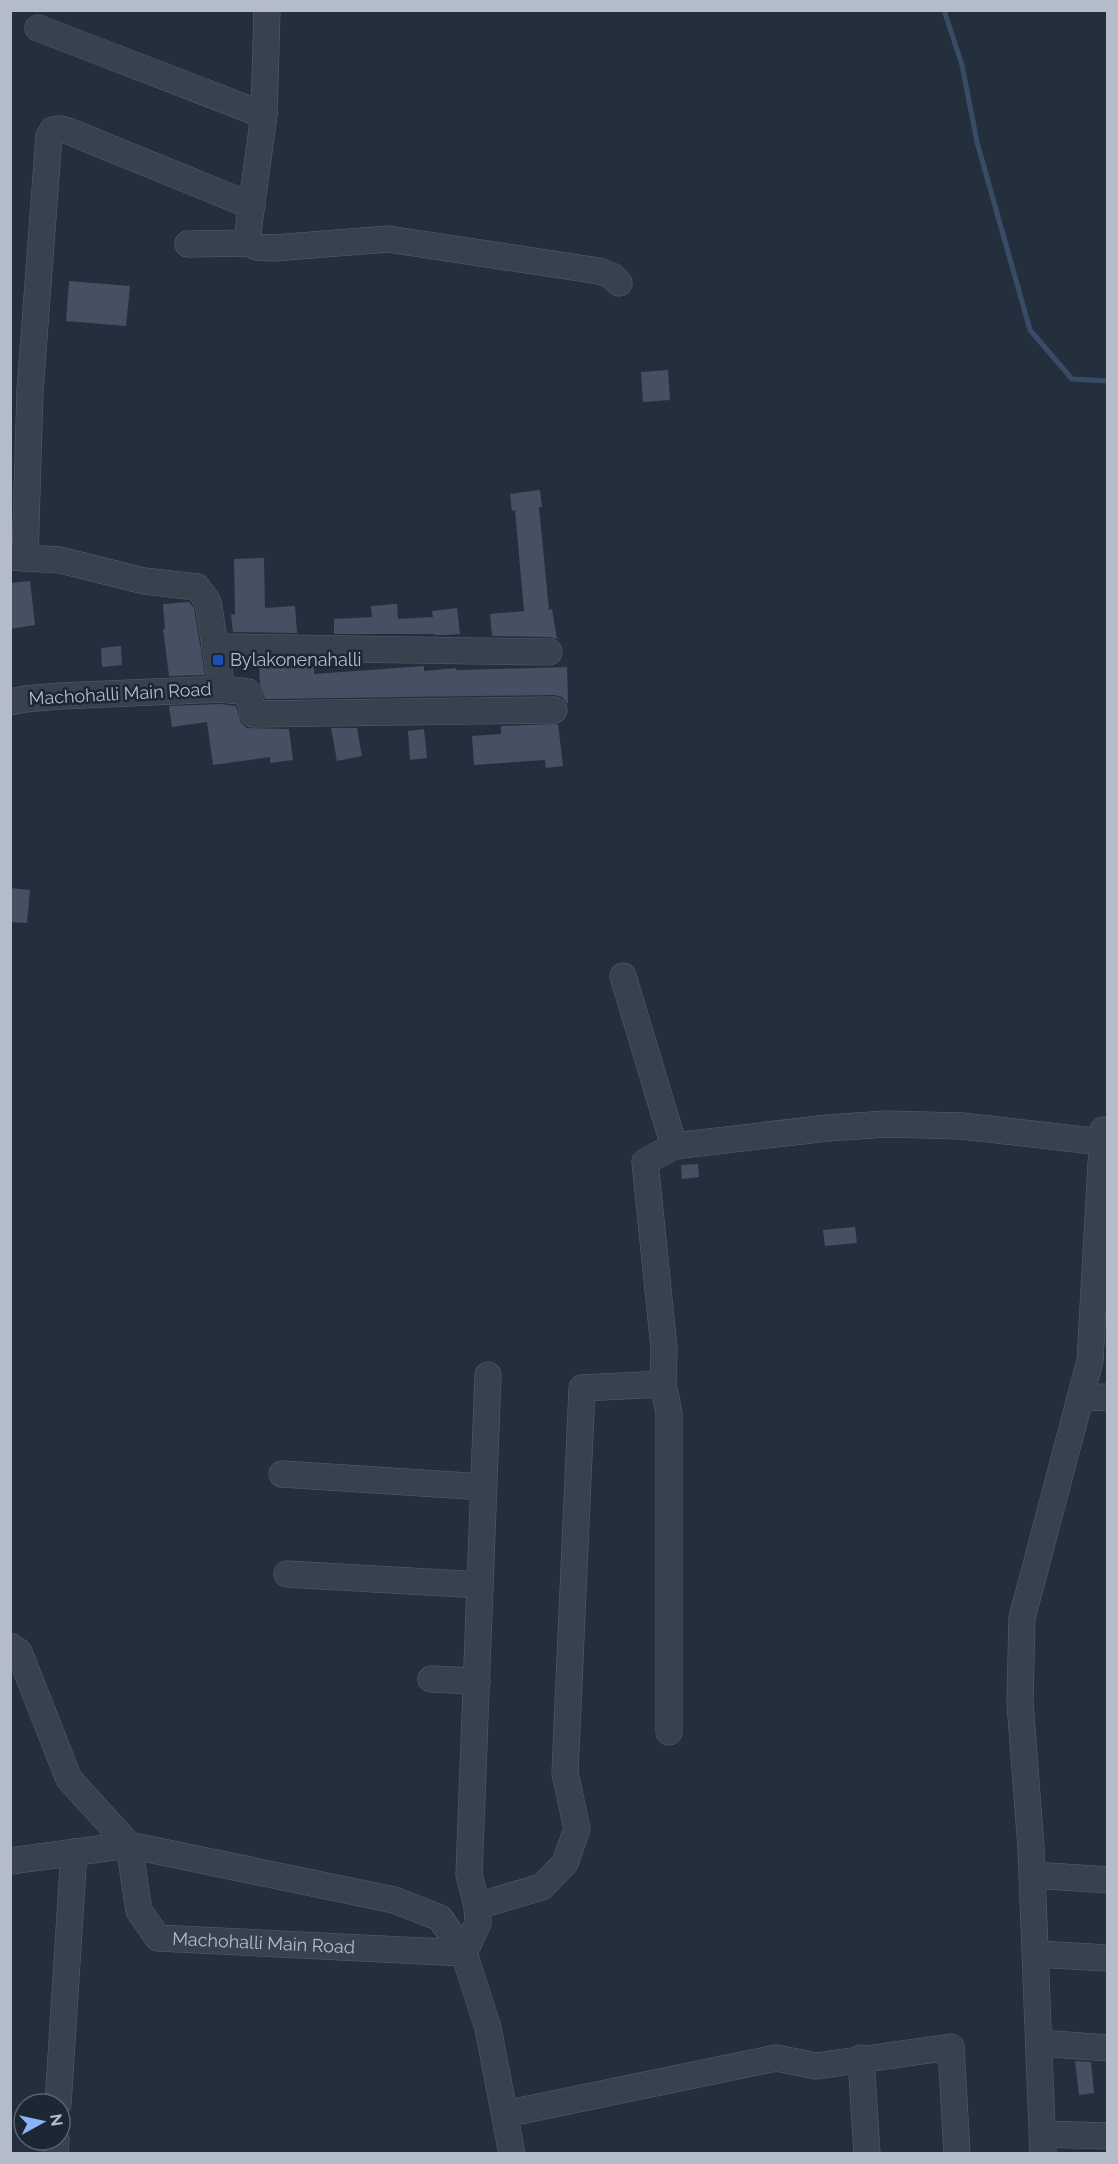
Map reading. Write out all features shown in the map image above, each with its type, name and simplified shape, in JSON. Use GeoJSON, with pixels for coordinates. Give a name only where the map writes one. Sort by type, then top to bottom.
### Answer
{"type":"FeatureCollection","features":[{"type":"Feature","properties":{"kind":"street"},"geometry":{"type":"LineString","coordinates":[[250,243],[248,235],[264,115],[267,10]]}},
{"type":"Feature","properties":{"kind":"street"},"geometry":{"type":"LineString","coordinates":[[38,27],[264,115]]}},
{"type":"Feature","properties":{"kind":"street"},"geometry":{"type":"LineString","coordinates":[[18,557],[20,389],[49,136],[53,130],[68,131],[252,206]]}},
{"type":"Feature","properties":{"kind":"street"},"geometry":{"type":"LineString","coordinates":[[188,244],[250,243],[256,247],[274,248],[388,239],[599,271],[612,276],[619,283]]}},
{"type":"Feature","properties":{"kind":"street","name":"Machohalli Main Road"},"geometry":{"type":"LineString","coordinates":[[10,702],[60,696],[222,689],[208,602],[197,587],[144,581],[60,560],[18,557]]}},
{"type":"Feature","properties":{"kind":"street"},"geometry":{"type":"LineString","coordinates":[[215,647],[549,652]]}},
{"type":"Feature","properties":{"kind":"street"},"geometry":{"type":"LineString","coordinates":[[222,689],[248,692],[253,714],[554,710]]}},
{"type":"Feature","properties":{"kind":"street"},"geometry":{"type":"LineString","coordinates":[[623,976],[674,1146]]}},
{"type":"Feature","properties":{"kind":"street"},"geometry":{"type":"LineString","coordinates":[[669,1732],[669,1413],[663,1384],[664,1348],[645,1162],[674,1146],[828,1128],[886,1124],[962,1126],[1105,1136],[1103,1223],[1090,1361],[1022,1618],[1020,1702],[1033,1875],[1043,2144],[1107,2136]]}},
{"type":"Feature","properties":{"kind":"street"},"geometry":{"type":"LineString","coordinates":[[464,1953],[478,1923],[477,1906],[469,1875],[489,1375]]}},
{"type":"Feature","properties":{"kind":"street"},"geometry":{"type":"LineString","coordinates":[[477,1906],[542,1887],[565,1863],[577,1829],[565,1773],[582,1388],[663,1384]]}},
{"type":"Feature","properties":{"kind":"street"},"geometry":{"type":"LineString","coordinates":[[1080,1398],[1107,1397]]}},
{"type":"Feature","properties":{"kind":"street"},"geometry":{"type":"LineString","coordinates":[[282,1474],[484,1487]]}},
{"type":"Feature","properties":{"kind":"street"},"geometry":{"type":"LineString","coordinates":[[287,1574],[480,1585]]}},
{"type":"Feature","properties":{"kind":"street"},"geometry":{"type":"LineString","coordinates":[[10,1646],[19,1652],[69,1779],[129,1845]]}},
{"type":"Feature","properties":{"kind":"street"},"geometry":{"type":"LineString","coordinates":[[431,1679],[477,1681]]}},
{"type":"Feature","properties":{"kind":"street"},"geometry":{"type":"LineString","coordinates":[[10,1861],[129,1845],[394,1900],[440,1918],[464,1953],[488,2028],[512,2154]]}},
{"type":"Feature","properties":{"kind":"street","name":"Machohalli Main Road"},"geometry":{"type":"LineString","coordinates":[[129,1845],[139,1911],[158,1938],[464,1953]]}},
{"type":"Feature","properties":{"kind":"street"},"geometry":{"type":"LineString","coordinates":[[59,2092],[74,1852]]}},
{"type":"Feature","properties":{"kind":"street"},"geometry":{"type":"LineString","coordinates":[[1033,1875],[1107,1880]]}},
{"type":"Feature","properties":{"kind":"street"},"geometry":{"type":"LineString","coordinates":[[1036,1954],[1107,1958]]}},
{"type":"Feature","properties":{"kind":"street"},"geometry":{"type":"LineString","coordinates":[[1039,2043],[1107,2048]]}},
{"type":"Feature","properties":{"kind":"street"},"geometry":{"type":"LineString","coordinates":[[505,2114],[776,2058],[816,2066],[951,2047],[957,2154]]}},
{"type":"Feature","properties":{"kind":"street"},"geometry":{"type":"LineString","coordinates":[[861,2058],[867,2154]]}},
{"type":"Feature","properties":{"kind":"building"},"geometry":{"type":"Polygon","coordinates":[[[69,281],[130,286],[126,326],[66,321],[69,281]]]}},
{"type":"Feature","properties":{"kind":"building"},"geometry":{"type":"Polygon","coordinates":[[[668,370],[670,400],[643,402],[641,372],[668,370]]]}},
{"type":"Feature","properties":{"kind":"building"},"geometry":{"type":"Polygon","coordinates":[[[540,490],[542,507],[539,507],[549,610],[552,609],[557,639],[492,636],[490,614],[524,611],[515,510],[512,511],[510,494],[540,490]]]}},
{"type":"Feature","properties":{"kind":"building"},"geometry":{"type":"Polygon","coordinates":[[[264,558],[265,608],[295,606],[297,633],[233,632],[231,615],[235,614],[234,559],[264,558]]]}},
{"type":"Feature","properties":{"kind":"building"},"geometry":{"type":"Polygon","coordinates":[[[30,581],[35,625],[10,629],[10,583],[30,581]]]}},
{"type":"Feature","properties":{"kind":"building"},"geometry":{"type":"Polygon","coordinates":[[[189,602],[194,608],[205,675],[169,676],[163,629],[165,629],[163,604],[189,602]]]}},
{"type":"Feature","properties":{"kind":"building"},"geometry":{"type":"Polygon","coordinates":[[[397,604],[398,619],[433,617],[432,611],[457,608],[460,634],[334,634],[334,619],[372,617],[371,606],[397,604]]]}},
{"type":"Feature","properties":{"kind":"building"},"geometry":{"type":"Polygon","coordinates":[[[121,646],[122,665],[102,667],[101,648],[121,646]]]}},
{"type":"Feature","properties":{"kind":"building"},"geometry":{"type":"Polygon","coordinates":[[[259,663],[298,663],[299,667],[314,667],[314,674],[424,666],[424,671],[456,668],[456,670],[461,670],[567,667],[568,704],[562,697],[554,695],[265,699],[260,684],[259,663]]]}},
{"type":"Feature","properties":{"kind":"building"},"geometry":{"type":"Polygon","coordinates":[[[221,704],[236,706],[241,723],[247,728],[289,729],[293,760],[270,763],[270,757],[213,765],[207,722],[172,727],[169,706],[221,704]]]}},
{"type":"Feature","properties":{"kind":"building"},"geometry":{"type":"Polygon","coordinates":[[[558,724],[563,766],[546,768],[545,760],[474,765],[472,736],[501,734],[501,726],[558,724]]]}},
{"type":"Feature","properties":{"kind":"building"},"geometry":{"type":"Polygon","coordinates":[[[331,728],[357,728],[362,756],[337,761],[331,728]]]}},
{"type":"Feature","properties":{"kind":"building"},"geometry":{"type":"Polygon","coordinates":[[[424,729],[427,758],[410,760],[408,731],[424,729]]]}},
{"type":"Feature","properties":{"kind":"building"},"geometry":{"type":"Polygon","coordinates":[[[10,888],[30,890],[27,923],[10,922],[10,888]]]}},
{"type":"Feature","properties":{"kind":"building"},"geometry":{"type":"Polygon","coordinates":[[[698,1164],[699,1177],[682,1179],[681,1165],[698,1164]]]}},
{"type":"Feature","properties":{"kind":"building"},"geometry":{"type":"Polygon","coordinates":[[[855,1227],[857,1243],[825,1246],[823,1230],[855,1227]]]}},
{"type":"Feature","properties":{"kind":"building"},"geometry":{"type":"Polygon","coordinates":[[[1075,2061],[1091,2062],[1094,2093],[1079,2095],[1075,2061]]]}},
{"type":"Feature","properties":{"kind":"waterway"},"geometry":{"type":"LineString","coordinates":[[944,10],[962,65],[977,142],[1030,330],[1072,379],[1108,381]]}},
{"type":"Feature","properties":{"kind":"place","name":"Bylakonenahalli"},"geometry":{"type":"Point","coordinates":[218,660]}}]}
